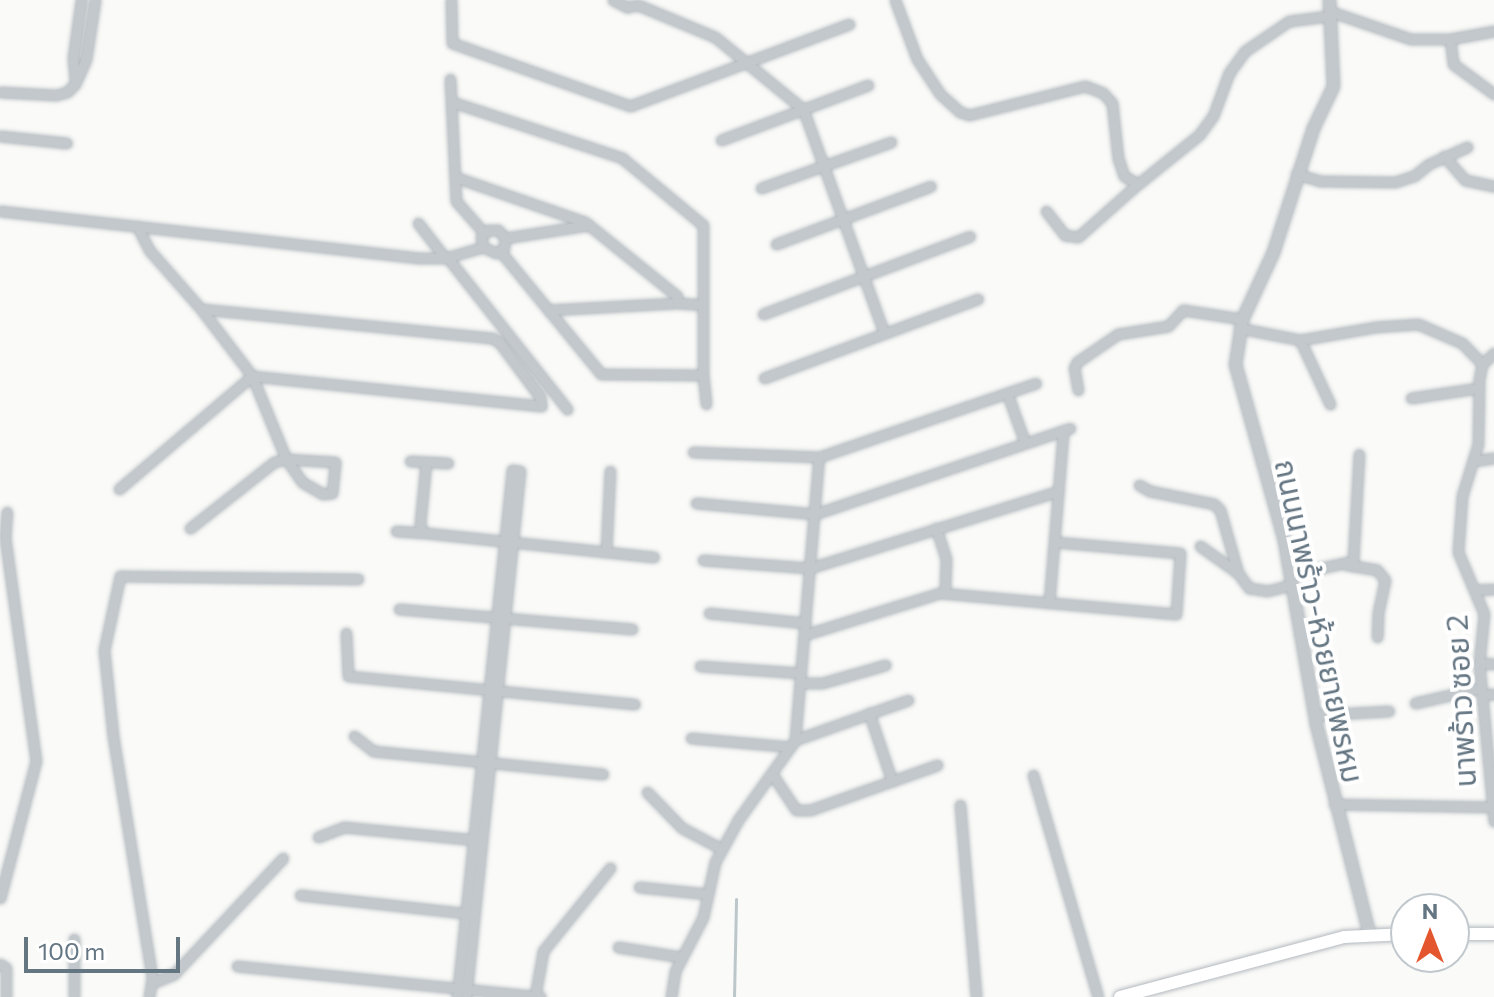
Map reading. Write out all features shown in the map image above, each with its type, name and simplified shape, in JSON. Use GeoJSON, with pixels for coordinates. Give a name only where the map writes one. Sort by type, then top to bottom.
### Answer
{"type":"FeatureCollection","features":[{"type":"Feature","properties":{"kind":"main road"},"geometry":{"type":"LineString","coordinates":[[1123,997],[1273,954],[1369,934],[1390,934]]}},
{"type":"Feature","properties":{"kind":"main road"},"geometry":{"type":"LineString","coordinates":[[1470,934],[1494,934]]}},
{"type":"Feature","properties":{"kind":"street"},"geometry":{"type":"LineString","coordinates":[[75,84],[73,58],[81,0]]}},
{"type":"Feature","properties":{"kind":"street"},"geometry":{"type":"LineString","coordinates":[[0,92],[56,95],[67,92],[75,84],[86,59],[95,0]]}},
{"type":"Feature","properties":{"kind":"street"},"geometry":{"type":"LineString","coordinates":[[451,0],[452,43],[630,106],[849,24]]}},
{"type":"Feature","properties":{"kind":"street"},"geometry":{"type":"LineString","coordinates":[[613,0],[627,7],[641,3],[715,37],[803,109],[884,333]]}},
{"type":"Feature","properties":{"kind":"street"},"geometry":{"type":"LineString","coordinates":[[895,0],[917,59],[940,94],[960,112],[969,115],[1085,86],[1103,93],[1112,103],[1118,158],[1124,176],[1138,184]]}},
{"type":"Feature","properties":{"kind":"street"},"geometry":{"type":"LineString","coordinates":[[1046,211],[1065,235],[1078,237],[1199,135],[1213,116],[1229,73],[1245,51],[1289,21],[1329,9],[1411,39],[1450,39],[1494,31]]}},
{"type":"Feature","properties":{"kind":"street","name":"ถนนนาพร้าว-ห้วยยายพรหม"},"geometry":{"type":"LineString","coordinates":[[1329,9],[1333,86],[1296,174],[1273,252],[1240,323],[1235,355],[1238,382],[1284,540],[1334,804],[1369,934]]}},
{"type":"Feature","properties":{"kind":"street"},"geometry":{"type":"LineString","coordinates":[[1450,39],[1453,64],[1494,94]]}},
{"type":"Feature","properties":{"kind":"street"},"geometry":{"type":"LineString","coordinates":[[450,79],[456,201],[484,233],[483,247]]}},
{"type":"Feature","properties":{"kind":"street"},"geometry":{"type":"LineString","coordinates":[[721,140],[868,85]]}},
{"type":"Feature","properties":{"kind":"street"},"geometry":{"type":"LineString","coordinates":[[452,102],[622,158],[703,225],[703,375],[706,404]]}},
{"type":"Feature","properties":{"kind":"street"},"geometry":{"type":"LineString","coordinates":[[0,136],[67,143]]}},
{"type":"Feature","properties":{"kind":"street"},"geometry":{"type":"LineString","coordinates":[[761,188],[891,142]]}},
{"type":"Feature","properties":{"kind":"street"},"geometry":{"type":"LineString","coordinates":[[1296,174],[1331,182],[1395,182],[1414,176],[1444,156],[1467,147]]}},
{"type":"Feature","properties":{"kind":"street"},"geometry":{"type":"LineString","coordinates":[[1444,156],[1465,180],[1494,186]]}},
{"type":"Feature","properties":{"kind":"street"},"geometry":{"type":"LineString","coordinates":[[455,177],[589,225],[677,296],[677,303]]}},
{"type":"Feature","properties":{"kind":"street"},"geometry":{"type":"LineString","coordinates":[[776,244],[931,186]]}},
{"type":"Feature","properties":{"kind":"street"},"geometry":{"type":"LineString","coordinates":[[0,211],[446,257],[483,247]]}},
{"type":"Feature","properties":{"kind":"street"},"geometry":{"type":"LineString","coordinates":[[418,223],[567,409]]}},
{"type":"Feature","properties":{"kind":"street"},"geometry":{"type":"LineString","coordinates":[[505,238],[589,225]]}},
{"type":"Feature","properties":{"kind":"street"},"geometry":{"type":"LineString","coordinates":[[137,226],[150,251],[201,309],[252,376],[286,459],[302,482],[323,494],[332,493],[335,462],[286,459],[274,462],[190,528]]}},
{"type":"Feature","properties":{"kind":"street"},"geometry":{"type":"LineString","coordinates":[[484,233],[498,230],[505,238]]}},
{"type":"Feature","properties":{"kind":"street"},"geometry":{"type":"LineString","coordinates":[[763,314],[970,236]]}},
{"type":"Feature","properties":{"kind":"street"},"geometry":{"type":"LineString","coordinates":[[500,251],[505,238]]}},
{"type":"Feature","properties":{"kind":"street"},"geometry":{"type":"LineString","coordinates":[[483,247],[490,253],[500,251]]}},
{"type":"Feature","properties":{"kind":"street"},"geometry":{"type":"LineString","coordinates":[[500,251],[601,374],[703,375]]}},
{"type":"Feature","properties":{"kind":"street"},"geometry":{"type":"LineString","coordinates":[[764,378],[978,299]]}},
{"type":"Feature","properties":{"kind":"street"},"geometry":{"type":"LineString","coordinates":[[548,310],[677,303],[703,305]]}},
{"type":"Feature","properties":{"kind":"street"},"geometry":{"type":"LineString","coordinates":[[119,489],[252,376],[541,406],[540,397],[492,338],[201,309]]}},
{"type":"Feature","properties":{"kind":"street"},"geometry":{"type":"LineString","coordinates":[[1078,390],[1074,368],[1077,362],[1118,334],[1168,326],[1183,310],[1300,340],[1418,324],[1462,343],[1482,364],[1494,353]]}},
{"type":"Feature","properties":{"kind":"street"},"geometry":{"type":"LineString","coordinates":[[1300,340],[1330,404]]}},
{"type":"Feature","properties":{"kind":"street","name":"นาพร้าว ซอย 2"},"geometry":{"type":"LineString","coordinates":[[1482,364],[1478,388],[1478,444],[1462,496],[1458,552],[1484,614],[1479,663],[1494,821]]}},
{"type":"Feature","properties":{"kind":"street"},"geometry":{"type":"LineString","coordinates":[[693,452],[819,457],[1036,383]]}},
{"type":"Feature","properties":{"kind":"street"},"geometry":{"type":"LineString","coordinates":[[1411,398],[1478,388]]}},
{"type":"Feature","properties":{"kind":"street"},"geometry":{"type":"LineString","coordinates":[[1007,393],[1025,443]]}},
{"type":"Feature","properties":{"kind":"street"},"geometry":{"type":"LineString","coordinates":[[696,503],[815,514],[1066,430],[1049,603]]}},
{"type":"Feature","properties":{"kind":"street"},"geometry":{"type":"LineString","coordinates":[[1347,565],[1354,556],[1359,454]]}},
{"type":"Feature","properties":{"kind":"street"},"geometry":{"type":"LineString","coordinates":[[671,997],[681,957],[695,938],[715,862],[738,820],[793,743],[819,457]]}},
{"type":"Feature","properties":{"kind":"street"},"geometry":{"type":"LineString","coordinates":[[1473,461],[1494,458]]}},
{"type":"Feature","properties":{"kind":"street"},"geometry":{"type":"LineString","coordinates":[[410,461],[448,463]]}},
{"type":"Feature","properties":{"kind":"street"},"geometry":{"type":"LineString","coordinates":[[426,462],[420,523],[426,533]]}},
{"type":"Feature","properties":{"kind":"street"},"geometry":{"type":"LineString","coordinates":[[462,993],[508,542],[512,470],[520,471],[508,542]]}},
{"type":"Feature","properties":{"kind":"street"},"geometry":{"type":"LineString","coordinates":[[606,552],[610,471]]}},
{"type":"Feature","properties":{"kind":"street"},"geometry":{"type":"LineString","coordinates":[[1139,485],[1150,491],[1214,504],[1220,510],[1238,573]]}},
{"type":"Feature","properties":{"kind":"street"},"geometry":{"type":"LineString","coordinates":[[703,560],[810,568],[1058,491]]}},
{"type":"Feature","properties":{"kind":"street"},"geometry":{"type":"LineString","coordinates":[[0,898],[36,761],[5,538],[7,512]]}},
{"type":"Feature","properties":{"kind":"street"},"geometry":{"type":"LineString","coordinates":[[936,528],[946,559],[945,593]]}},
{"type":"Feature","properties":{"kind":"street"},"geometry":{"type":"LineString","coordinates":[[396,531],[654,557]]}},
{"type":"Feature","properties":{"kind":"street"},"geometry":{"type":"LineString","coordinates":[[804,635],[945,593],[1176,614],[1180,553],[1055,542]]}},
{"type":"Feature","properties":{"kind":"street"},"geometry":{"type":"LineString","coordinates":[[1200,546],[1238,573],[1249,588],[1258,592],[1347,565],[1377,570],[1385,580],[1377,637]]}},
{"type":"Feature","properties":{"kind":"street"},"geometry":{"type":"LineString","coordinates":[[149,997],[152,983],[113,736],[104,650],[120,576],[358,579]]}},
{"type":"Feature","properties":{"kind":"street"},"geometry":{"type":"LineString","coordinates":[[1476,590],[1494,589]]}},
{"type":"Feature","properties":{"kind":"street"},"geometry":{"type":"LineString","coordinates":[[399,609],[501,615],[632,629]]}},
{"type":"Feature","properties":{"kind":"street"},"geometry":{"type":"LineString","coordinates":[[709,613],[805,623]]}},
{"type":"Feature","properties":{"kind":"street"},"geometry":{"type":"LineString","coordinates":[[346,633],[348,676],[635,704]]}},
{"type":"Feature","properties":{"kind":"street"},"geometry":{"type":"LineString","coordinates":[[1479,663],[1494,664]]}},
{"type":"Feature","properties":{"kind":"street"},"geometry":{"type":"LineString","coordinates":[[700,666],[822,683],[885,665]]}},
{"type":"Feature","properties":{"kind":"street"},"geometry":{"type":"LineString","coordinates":[[1415,703],[1481,691],[1494,694]]}},
{"type":"Feature","properties":{"kind":"street"},"geometry":{"type":"LineString","coordinates":[[691,738],[793,743],[908,700]]}},
{"type":"Feature","properties":{"kind":"street"},"geometry":{"type":"LineString","coordinates":[[1315,715],[1389,711]]}},
{"type":"Feature","properties":{"kind":"street"},"geometry":{"type":"LineString","coordinates":[[869,713],[892,781]]}},
{"type":"Feature","properties":{"kind":"street"},"geometry":{"type":"LineString","coordinates":[[354,736],[373,751],[603,774]]}},
{"type":"Feature","properties":{"kind":"street"},"geometry":{"type":"LineString","coordinates":[[772,774],[796,810],[810,810],[937,765]]}},
{"type":"Feature","properties":{"kind":"street"},"geometry":{"type":"LineString","coordinates":[[1033,775],[1098,997]]}},
{"type":"Feature","properties":{"kind":"street"},"geometry":{"type":"LineString","coordinates":[[647,792],[682,828],[722,849]]}},
{"type":"Feature","properties":{"kind":"street"},"geometry":{"type":"LineString","coordinates":[[1334,804],[1491,807]]}},
{"type":"Feature","properties":{"kind":"street"},"geometry":{"type":"LineString","coordinates":[[960,805],[976,997]]}},
{"type":"Feature","properties":{"kind":"street"},"geometry":{"type":"LineString","coordinates":[[318,837],[344,827],[478,840]]}},
{"type":"Feature","properties":{"kind":"street"},"geometry":{"type":"LineString","coordinates":[[152,983],[174,974],[283,858]]}},
{"type":"Feature","properties":{"kind":"street"},"geometry":{"type":"LineString","coordinates":[[237,966],[462,993],[538,997],[543,951],[610,868]]}},
{"type":"Feature","properties":{"kind":"street"},"geometry":{"type":"LineString","coordinates":[[639,887],[708,894]]}},
{"type":"Feature","properties":{"kind":"street"},"geometry":{"type":"LineString","coordinates":[[300,895],[470,914]]}},
{"type":"Feature","properties":{"kind":"street"},"geometry":{"type":"LineString","coordinates":[[74,939],[74,997]]}},
{"type":"Feature","properties":{"kind":"street"},"geometry":{"type":"LineString","coordinates":[[618,947],[681,957]]}},
{"type":"Feature","properties":{"kind":"street"},"geometry":{"type":"LineString","coordinates":[[0,964],[6,968],[6,997]]}},
{"type":"Feature","properties":{"kind":"waterway"},"geometry":{"type":"LineString","coordinates":[[734,997],[736,899]]}}]}
